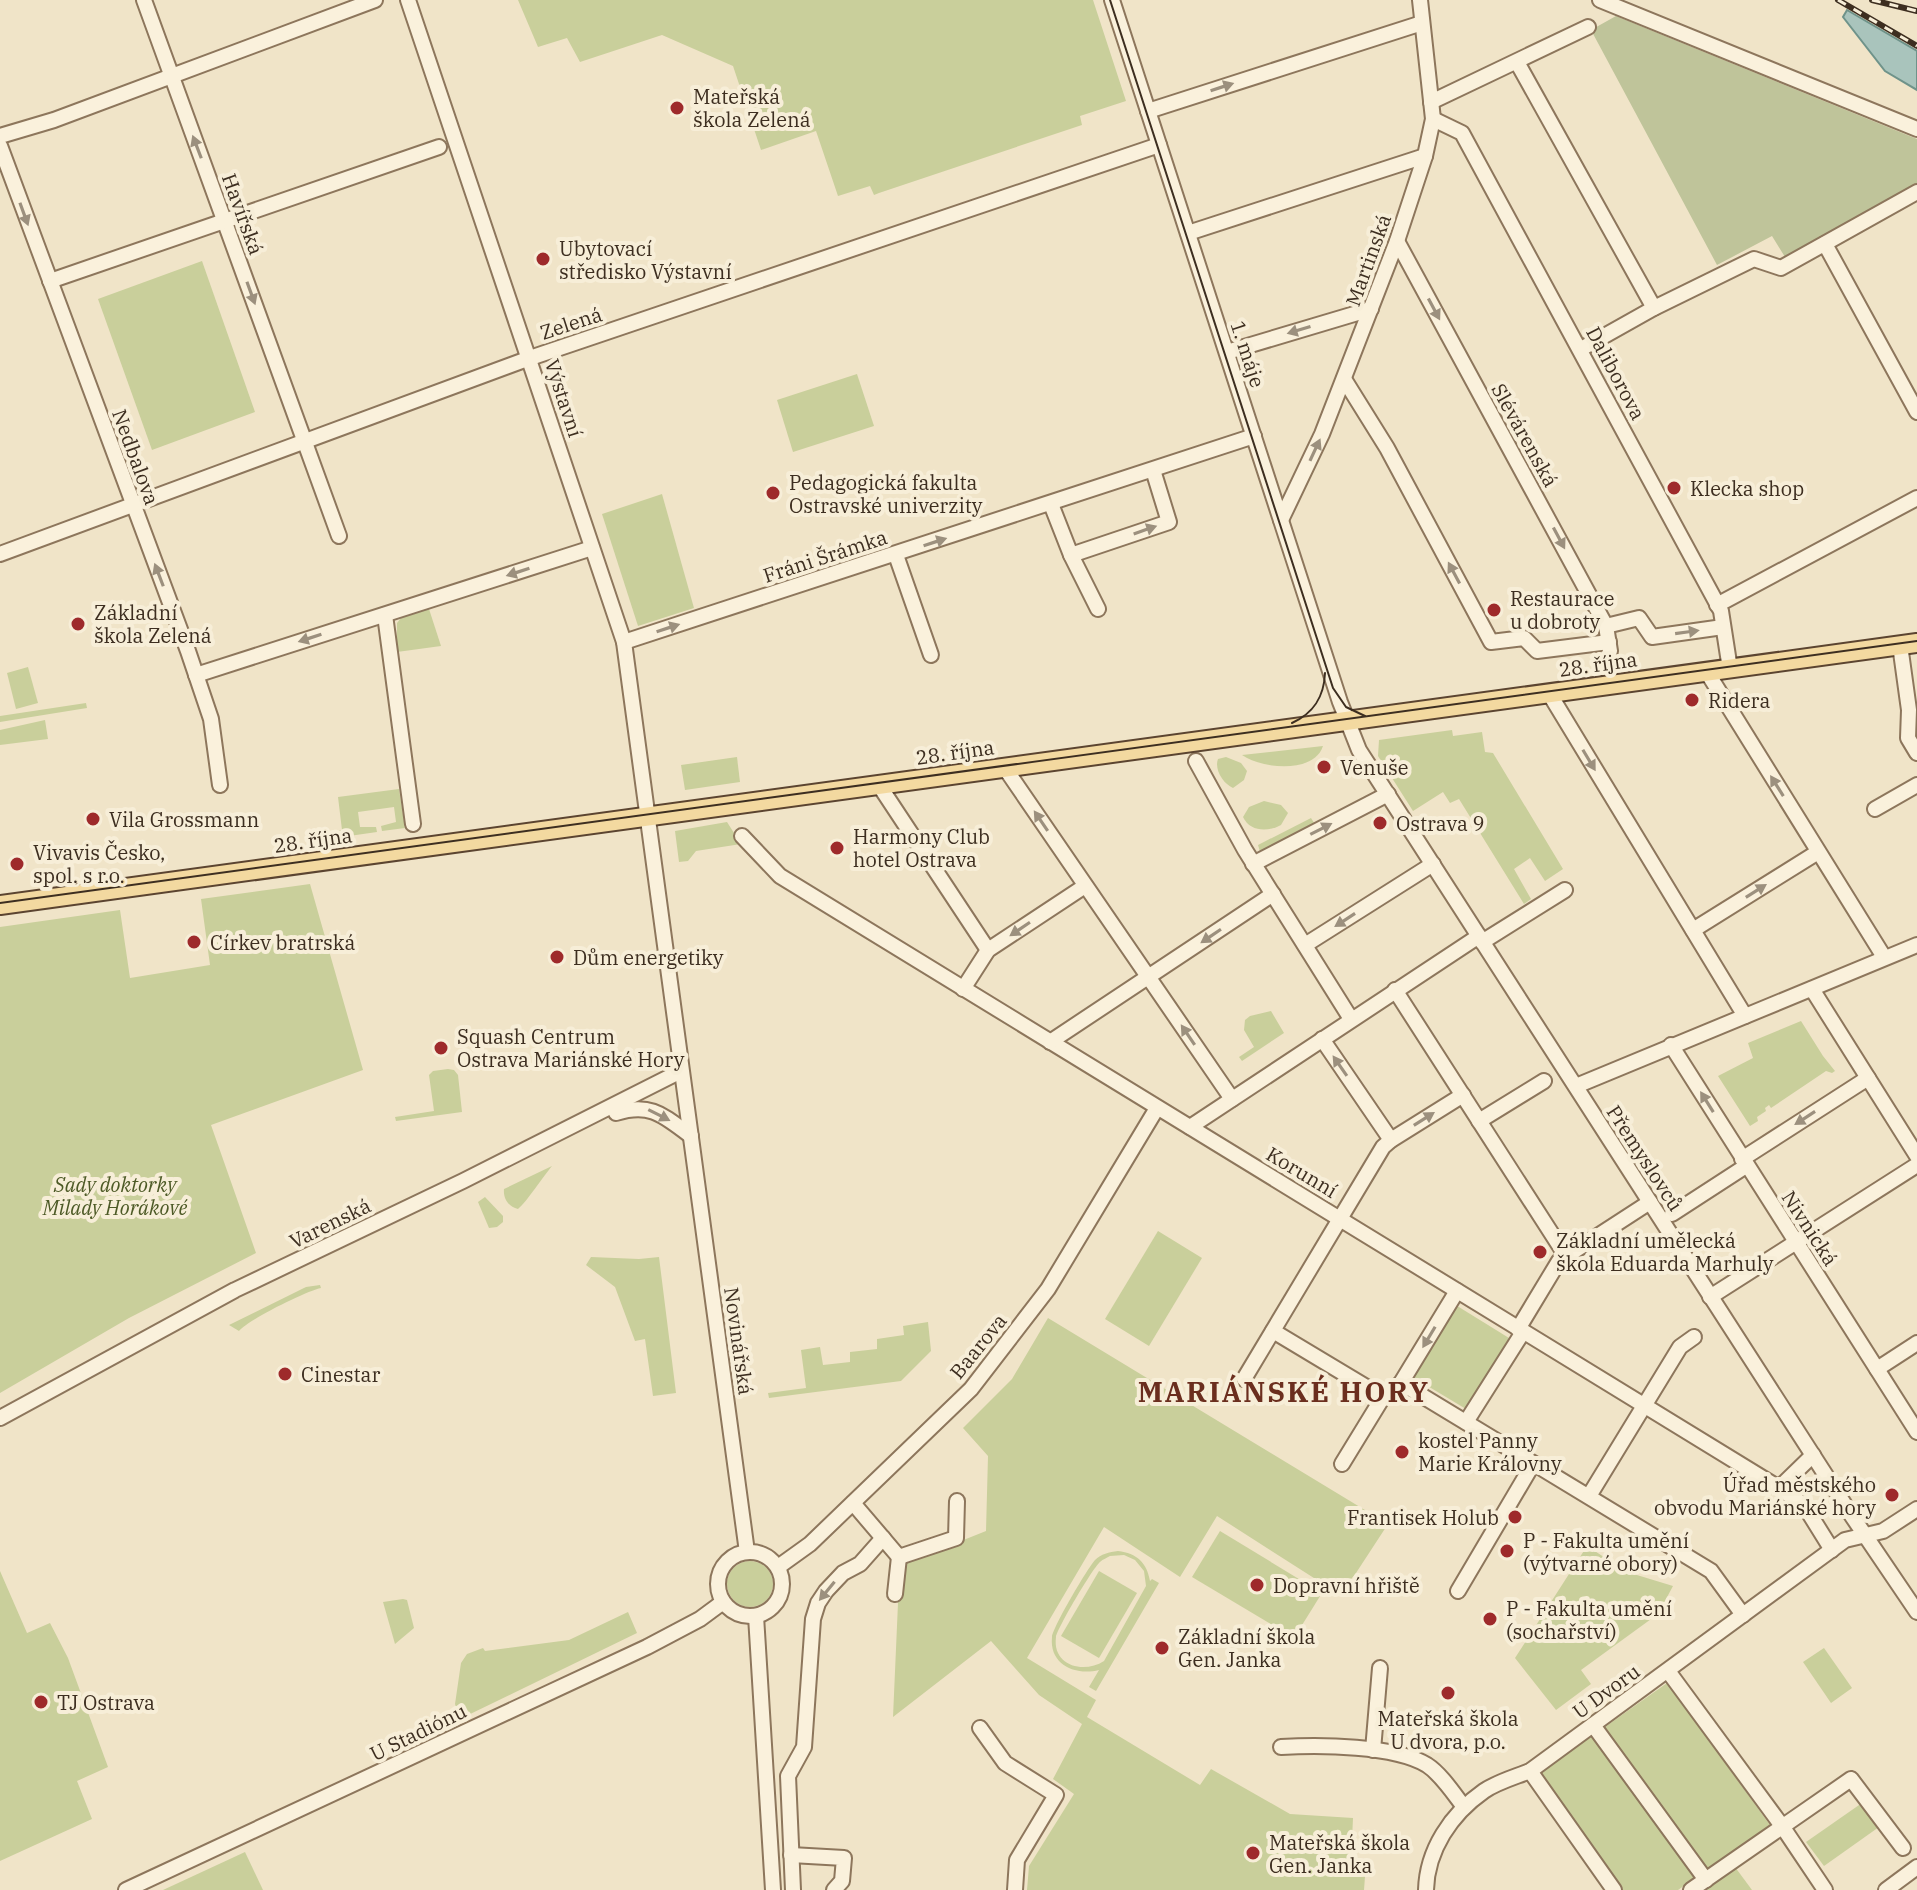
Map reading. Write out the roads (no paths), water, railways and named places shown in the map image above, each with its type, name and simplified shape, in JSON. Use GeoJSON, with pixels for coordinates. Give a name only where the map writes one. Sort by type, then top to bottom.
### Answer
{"type":"FeatureCollection","features":[{"type":"Feature","properties":{"kind":"main road","name":"28. října"},"geometry":{"type":"LineString","coordinates":[[0,905],[1908,644]]}},
{"type":"Feature","properties":{"kind":"street","name":"Havířská"},"geometry":{"type":"LineString","coordinates":[[144,0],[339,536]]}},
{"type":"Feature","properties":{"kind":"street"},"geometry":{"type":"LineString","coordinates":[[0,136],[54,120],[375,0]]}},
{"type":"Feature","properties":{"kind":"street","name":"Výstavní"},"geometry":{"type":"LineString","coordinates":[[408,0],[592,548],[630,640],[646,816]]}},
{"type":"Feature","properties":{"kind":"street","name":"1. máje"},"geometry":{"type":"LineString","coordinates":[[1112,0],[1346,721]]}},
{"type":"Feature","properties":{"kind":"street","name":"Martinská"},"geometry":{"type":"LineString","coordinates":[[1281,520],[1344,379],[1397,241],[1425,156],[1433,119],[1420,0]]}},
{"type":"Feature","properties":{"kind":"street"},"geometry":{"type":"LineString","coordinates":[[1600,0],[1917,129]]}},
{"type":"Feature","properties":{"kind":"street"},"geometry":{"type":"LineString","coordinates":[[1148,111],[1422,23]]}},
{"type":"Feature","properties":{"kind":"street"},"geometry":{"type":"LineString","coordinates":[[1431,102],[1588,27]]}},
{"type":"Feature","properties":{"kind":"street"},"geometry":{"type":"LineString","coordinates":[[1517,62],[1654,308]]}},
{"type":"Feature","properties":{"kind":"street","name":"Daliborova"},"geometry":{"type":"LineString","coordinates":[[1433,119],[1462,133],[1581,349],[1717,605],[1730,669]]}},
{"type":"Feature","properties":{"kind":"street","name":"Zelená"},"geometry":{"type":"LineString","coordinates":[[0,554],[530,358],[1159,145]]}},
{"type":"Feature","properties":{"kind":"street","name":"Nedbalova"},"geometry":{"type":"LineString","coordinates":[[0,146],[196,675],[211,719],[220,785]]}},
{"type":"Feature","properties":{"kind":"street"},"geometry":{"type":"LineString","coordinates":[[50,281],[439,147]]}},
{"type":"Feature","properties":{"kind":"street"},"geometry":{"type":"LineString","coordinates":[[1188,233],[1425,156]]}},
{"type":"Feature","properties":{"kind":"street"},"geometry":{"type":"LineString","coordinates":[[1581,349],[1654,308],[1754,259],[1781,268],[1916,194]]}},
{"type":"Feature","properties":{"kind":"street","name":"Slévárenská"},"geometry":{"type":"LineString","coordinates":[[1344,379],[1387,448],[1491,642],[1524,638],[1537,651],[1609,646],[1606,626],[1397,241]]}},
{"type":"Feature","properties":{"kind":"street"},"geometry":{"type":"LineString","coordinates":[[1825,244],[1917,412]]}},
{"type":"Feature","properties":{"kind":"street"},"geometry":{"type":"LineString","coordinates":[[1227,352],[1371,309]]}},
{"type":"Feature","properties":{"kind":"street","name":"Fráni Šrámka"},"geometry":{"type":"LineString","coordinates":[[630,640],[1254,436]]}},
{"type":"Feature","properties":{"kind":"street"},"geometry":{"type":"LineString","coordinates":[[1071,555],[1169,522],[1153,470]]}},
{"type":"Feature","properties":{"kind":"street"},"geometry":{"type":"LineString","coordinates":[[1717,605],[1917,498]]}},
{"type":"Feature","properties":{"kind":"street"},"geometry":{"type":"LineString","coordinates":[[1051,504],[1071,555],[1098,609]]}},
{"type":"Feature","properties":{"kind":"street"},"geometry":{"type":"LineString","coordinates":[[196,675],[592,548]]}},
{"type":"Feature","properties":{"kind":"street"},"geometry":{"type":"LineString","coordinates":[[896,555],[931,655]]}},
{"type":"Feature","properties":{"kind":"street"},"geometry":{"type":"LineString","coordinates":[[385,615],[413,824]]}},
{"type":"Feature","properties":{"kind":"street"},"geometry":{"type":"LineString","coordinates":[[1606,626],[1639,618],[1652,637],[1723,627]]}},
{"type":"Feature","properties":{"kind":"street"},"geometry":{"type":"LineString","coordinates":[[1908,644],[1908,738],[1917,753]]}},
{"type":"Feature","properties":{"kind":"street"},"geometry":{"type":"LineString","coordinates":[[1707,672],[1884,957]]}},
{"type":"Feature","properties":{"kind":"street"},"geometry":{"type":"LineString","coordinates":[[1549,693],[1745,1016]]}},
{"type":"Feature","properties":{"kind":"street","name":"Přemyslovců"},"geometry":{"type":"LineString","coordinates":[[1346,721],[1359,750],[1480,939],[1917,1612]]}},
{"type":"Feature","properties":{"kind":"street"},"geometry":{"type":"LineString","coordinates":[[1196,761],[1253,864],[1351,1019]]}},
{"type":"Feature","properties":{"kind":"street"},"geometry":{"type":"LineString","coordinates":[[1005,768],[1232,1099]]}},
{"type":"Feature","properties":{"kind":"street"},"geometry":{"type":"LineString","coordinates":[[879,785],[988,950]]}},
{"type":"Feature","properties":{"kind":"street"},"geometry":{"type":"LineString","coordinates":[[1875,809],[1917,785]]}},
{"type":"Feature","properties":{"kind":"street"},"geometry":{"type":"LineString","coordinates":[[1253,864],[1388,794]]}},
{"type":"Feature","properties":{"kind":"street","name":"Novinářská"},"geometry":{"type":"LineString","coordinates":[[646,816],[747,1552]]}},
{"type":"Feature","properties":{"kind":"street","name":"Korunní"},"geometry":{"type":"LineString","coordinates":[[742,836],[780,876],[1779,1488],[1804,1505],[1832,1550]]}},
{"type":"Feature","properties":{"kind":"street"},"geometry":{"type":"LineString","coordinates":[[1693,930],[1818,852]]}},
{"type":"Feature","properties":{"kind":"street"},"geometry":{"type":"LineString","coordinates":[[1305,945],[1433,864]]}},
{"type":"Feature","properties":{"kind":"street"},"geometry":{"type":"LineString","coordinates":[[963,989],[988,950],[1085,886]]}},
{"type":"Feature","properties":{"kind":"street"},"geometry":{"type":"LineString","coordinates":[[1190,1127],[1395,990],[1565,890]]}},
{"type":"Feature","properties":{"kind":"street"},"geometry":{"type":"LineString","coordinates":[[1050,1042],[1273,894]]}},
{"type":"Feature","properties":{"kind":"street"},"geometry":{"type":"LineString","coordinates":[[1576,1086],[1917,945]]}},
{"type":"Feature","properties":{"kind":"street"},"geometry":{"type":"LineString","coordinates":[[1812,989],[1917,1156]]}},
{"type":"Feature","properties":{"kind":"street"},"geometry":{"type":"LineString","coordinates":[[1395,990],[1566,1256]]}},
{"type":"Feature","properties":{"kind":"street"},"geometry":{"type":"LineString","coordinates":[[1322,1039],[1391,1140]]}},
{"type":"Feature","properties":{"kind":"street","name":"Nivnická"},"geometry":{"type":"LineString","coordinates":[[1671,1045],[1917,1432]]}},
{"type":"Feature","properties":{"kind":"street","name":"Varenská"},"geometry":{"type":"LineString","coordinates":[[0,1418],[235,1290],[681,1071]]}},
{"type":"Feature","properties":{"kind":"street"},"geometry":{"type":"LineString","coordinates":[[1672,1214],[1868,1078]]}},
{"type":"Feature","properties":{"kind":"street"},"geometry":{"type":"LineString","coordinates":[[1479,1121],[1544,1081]]}},
{"type":"Feature","properties":{"kind":"street"},"geometry":{"type":"LineString","coordinates":[[1244,1379],[1383,1147],[1463,1095]]}},
{"type":"Feature","properties":{"kind":"street"},"geometry":{"type":"LineString","coordinates":[[570,1128],[635,1107],[652,1109],[691,1136]]}},
{"type":"Feature","properties":{"kind":"street","name":"Baarova"},"geometry":{"type":"LineString","coordinates":[[778,1567],[810,1544],[971,1389],[1048,1289],[1157,1108]]}},
{"type":"Feature","properties":{"kind":"street"},"geometry":{"type":"LineString","coordinates":[[1710,1297],[1917,1165]]}},
{"type":"Feature","properties":{"kind":"street"},"geometry":{"type":"LineString","coordinates":[[1466,1422],[1559,1261],[1650,1202]]}},
{"type":"Feature","properties":{"kind":"street"},"geometry":{"type":"LineString","coordinates":[[1342,1464],[1383,1397],[1401,1383],[1457,1291]]}},
{"type":"Feature","properties":{"kind":"street"},"geometry":{"type":"LineString","coordinates":[[1273,1331],[1383,1397]]}},
{"type":"Feature","properties":{"kind":"street"},"geometry":{"type":"LineString","coordinates":[[1589,1496],[1680,1347],[1694,1337]]}},
{"type":"Feature","properties":{"kind":"street"},"geometry":{"type":"LineString","coordinates":[[1877,1369],[1917,1343]]}},
{"type":"Feature","properties":{"kind":"street"},"geometry":{"type":"LineString","coordinates":[[1401,1383],[1711,1571],[1743,1615]]}},
{"type":"Feature","properties":{"kind":"street"},"geometry":{"type":"LineString","coordinates":[[1779,1488],[1813,1455]]}},
{"type":"Feature","properties":{"kind":"street"},"geometry":{"type":"LineString","coordinates":[[1458,1591],[1533,1464]]}},
{"type":"Feature","properties":{"kind":"street"},"geometry":{"type":"LineString","coordinates":[[899,1557],[956,1538],[957,1501]]}},
{"type":"Feature","properties":{"kind":"street"},"geometry":{"type":"LineString","coordinates":[[853,1503],[899,1557],[895,1594]]}},
{"type":"Feature","properties":{"kind":"street","name":"U Dvoru"},"geometry":{"type":"LineString","coordinates":[[1464,1807],[1486,1790],[1530,1771],[1845,1540],[1868,1540],[1917,1509]]}},
{"type":"Feature","properties":{"kind":"street"},"geometry":{"type":"LineString","coordinates":[[793,1890],[788,1776],[804,1747],[812,1628],[818,1603],[843,1573],[860,1564],[883,1538]]}},
{"type":"Feature","properties":{"kind":"street"},"geometry":{"type":"LineString","coordinates":[[747,1552],[762,1554],[778,1567],[783,1580],[780,1598],[769,1610],[756,1616],[737,1613],[723,1602],[718,1585],[722,1568],[731,1558],[747,1552]]}},
{"type":"Feature","properties":{"kind":"street","name":"U Stadiónu"},"geometry":{"type":"LineString","coordinates":[[126,1890],[647,1647],[700,1619],[723,1602]]}},
{"type":"Feature","properties":{"kind":"street"},"geometry":{"type":"LineString","coordinates":[[756,1616],[773,1890]]}},
{"type":"Feature","properties":{"kind":"street"},"geometry":{"type":"LineString","coordinates":[[1373,1750],[1380,1668]]}},
{"type":"Feature","properties":{"kind":"street"},"geometry":{"type":"LineString","coordinates":[[1668,1671],[1825,1890]]}},
{"type":"Feature","properties":{"kind":"street"},"geometry":{"type":"LineString","coordinates":[[1593,1725],[1706,1880]]}},
{"type":"Feature","properties":{"kind":"street"},"geometry":{"type":"LineString","coordinates":[[980,1728],[1005,1763],[1056,1795],[1017,1860],[1015,1890]]}},
{"type":"Feature","properties":{"kind":"street"},"geometry":{"type":"LineString","coordinates":[[1281,1747],[1373,1750],[1428,1766],[1464,1807],[1446,1826],[1427,1870],[1426,1890]]}},
{"type":"Feature","properties":{"kind":"street"},"geometry":{"type":"LineString","coordinates":[[1530,1771],[1614,1890]]}},
{"type":"Feature","properties":{"kind":"street"},"geometry":{"type":"LineString","coordinates":[[1691,1890],[1851,1779],[1903,1848]]}},
{"type":"Feature","properties":{"kind":"street"},"geometry":{"type":"LineString","coordinates":[[791,1855],[844,1858],[842,1881],[834,1890]]}},
{"type":"Feature","properties":{"kind":"street"},"geometry":{"type":"LineString","coordinates":[[1886,1890],[1917,1867]]}},
{"type":"Feature","properties":{"kind":"water"},"geometry":{"type":"Polygon","coordinates":[[[1847,10],[1917,51],[1917,90],[1885,71],[1843,17],[1847,10]]]}},
{"type":"Feature","properties":{"kind":"tram line"},"geometry":{"type":"LineString","coordinates":[[1110,0],[1333,688],[1346,707],[1365,716]]}},
{"type":"Feature","properties":{"kind":"tram line"},"geometry":{"type":"LineString","coordinates":[[0,903],[1917,641]]}},
{"type":"Feature","properties":{"kind":"tram line"},"geometry":{"type":"LineString","coordinates":[[1292,723],[1316,703],[1323,690],[1325,673]]}},
{"type":"Feature","properties":{"kind":"railway"},"geometry":{"type":"LineString","coordinates":[[1838,0],[1917,46]]}},
{"type":"Feature","properties":{"kind":"railway"},"geometry":{"type":"LineString","coordinates":[[1872,0],[1917,11]]}},
{"type":"Feature","properties":{"kind":"place","name":"Mateřská škola Zelená"},"geometry":{"type":"Point","coordinates":[677,108]}},
{"type":"Feature","properties":{"kind":"place","name":"Ubytovací středisko Výstavní"},"geometry":{"type":"Point","coordinates":[543,259]}},
{"type":"Feature","properties":{"kind":"place","name":"Klecka shop"},"geometry":{"type":"Point","coordinates":[1674,488]}},
{"type":"Feature","properties":{"kind":"place","name":"Pedagogická fakulta Ostravské univerzity"},"geometry":{"type":"Point","coordinates":[773,493]}},
{"type":"Feature","properties":{"kind":"place","name":"Restaurace u dobroty"},"geometry":{"type":"Point","coordinates":[1494,610]}},
{"type":"Feature","properties":{"kind":"place","name":"Základní škola Zelená"},"geometry":{"type":"Point","coordinates":[78,624]}},
{"type":"Feature","properties":{"kind":"place","name":"Ridera"},"geometry":{"type":"Point","coordinates":[1692,700]}},
{"type":"Feature","properties":{"kind":"place","name":"Venuše"},"geometry":{"type":"Point","coordinates":[1324,767]}},
{"type":"Feature","properties":{"kind":"place","name":"Vila Grossmann"},"geometry":{"type":"Point","coordinates":[93,819]}},
{"type":"Feature","properties":{"kind":"place","name":"Ostrava 9"},"geometry":{"type":"Point","coordinates":[1380,823]}},
{"type":"Feature","properties":{"kind":"place","name":"Harmony Club hotel Ostrava"},"geometry":{"type":"Point","coordinates":[837,848]}},
{"type":"Feature","properties":{"kind":"place","name":"Vivavis Česko, spol. s r.o."},"geometry":{"type":"Point","coordinates":[17,864]}},
{"type":"Feature","properties":{"kind":"place","name":"Církev bratrská"},"geometry":{"type":"Point","coordinates":[194,942]}},
{"type":"Feature","properties":{"kind":"place","name":"Dům energetiky"},"geometry":{"type":"Point","coordinates":[557,957]}},
{"type":"Feature","properties":{"kind":"place","name":"Squash Centrum Ostrava Mariánské Hory"},"geometry":{"type":"Point","coordinates":[441,1048]}},
{"type":"Feature","properties":{"kind":"place","name":"Základní umělecká škola Eduarda Marhuly"},"geometry":{"type":"Point","coordinates":[1540,1252]}},
{"type":"Feature","properties":{"kind":"place","name":"Cinestar"},"geometry":{"type":"Point","coordinates":[285,1374]}},
{"type":"Feature","properties":{"kind":"place","name":"kostel Panny Marie Královny"},"geometry":{"type":"Point","coordinates":[1402,1452]}},
{"type":"Feature","properties":{"kind":"place","name":"Úřad městského obvodu Mariánské hory"},"geometry":{"type":"Point","coordinates":[1892,1495]}},
{"type":"Feature","properties":{"kind":"place","name":"Frantisek Holub"},"geometry":{"type":"Point","coordinates":[1515,1517]}},
{"type":"Feature","properties":{"kind":"place","name":"P - Fakulta umění (výtvarné obory)"},"geometry":{"type":"Point","coordinates":[1507,1551]}},
{"type":"Feature","properties":{"kind":"place","name":"Dopravní hřiště"},"geometry":{"type":"Point","coordinates":[1257,1585]}},
{"type":"Feature","properties":{"kind":"place","name":"P - Fakulta umění (sochařství)"},"geometry":{"type":"Point","coordinates":[1490,1619]}},
{"type":"Feature","properties":{"kind":"place","name":"Základní škola Gen. Janka"},"geometry":{"type":"Point","coordinates":[1162,1648]}},
{"type":"Feature","properties":{"kind":"place","name":"Mateřská škola U dvora, p.o."},"geometry":{"type":"Point","coordinates":[1448,1693]}},
{"type":"Feature","properties":{"kind":"place","name":"TJ Ostrava"},"geometry":{"type":"Point","coordinates":[41,1702]}},
{"type":"Feature","properties":{"kind":"place","name":"Mateřská škola Gen. Janka"},"geometry":{"type":"Point","coordinates":[1253,1853]}},
{"type":"Feature","properties":{"kind":"district","name":"MARIÁNSKÉ HORY"},"geometry":{"type":"Point","coordinates":[1284,1391]}},
{"type":"Feature","properties":{"kind":"park label","name":"Sady doktorky Milady Horákové"},"geometry":{"type":"Point","coordinates":[115,1196]}}]}
